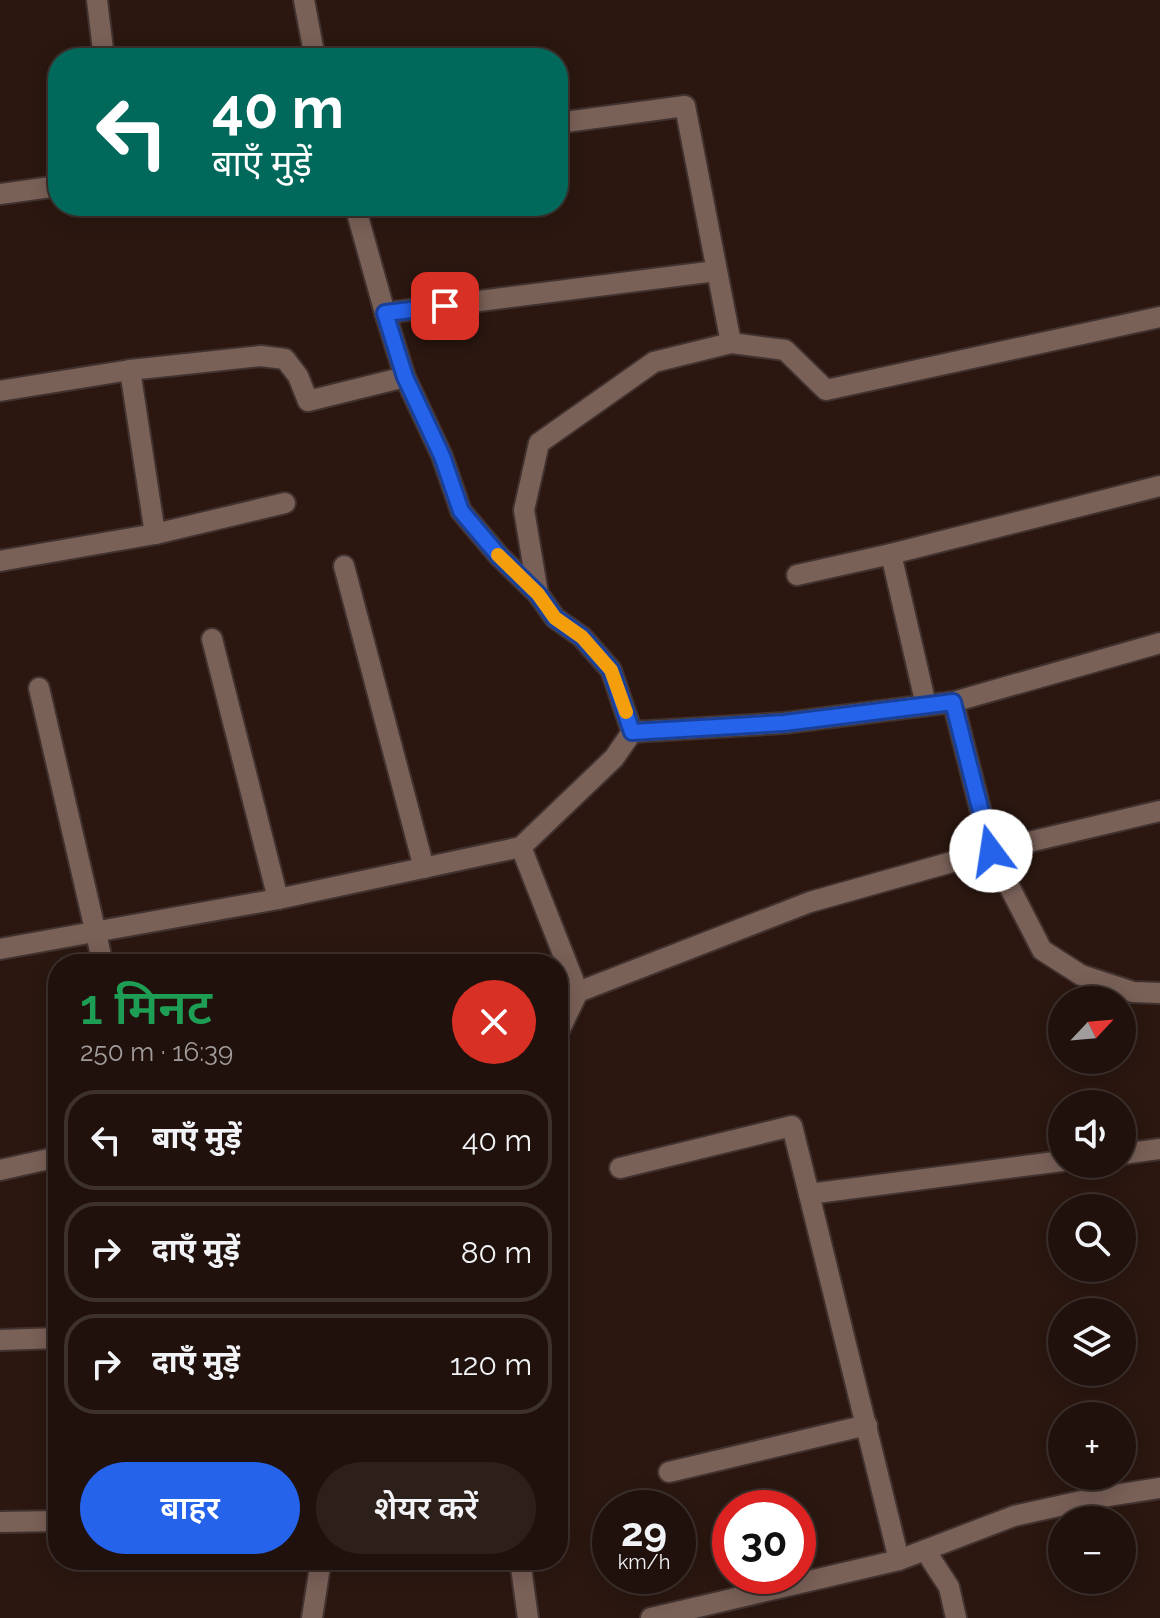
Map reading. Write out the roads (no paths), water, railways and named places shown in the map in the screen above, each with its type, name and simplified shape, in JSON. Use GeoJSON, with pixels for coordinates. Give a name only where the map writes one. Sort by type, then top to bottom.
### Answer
{"type":"FeatureCollection","features":[{"type":"Feature","properties":{"kind":"street"},"geometry":{"type":"LineString","coordinates":[[97,0],[103,48]]}},
{"type":"Feature","properties":{"kind":"street"},"geometry":{"type":"LineString","coordinates":[[304,0],[313,48]]}},
{"type":"Feature","properties":{"kind":"street"},"geometry":{"type":"LineString","coordinates":[[568,122],[685,106],[731,343]]}},
{"type":"Feature","properties":{"kind":"street"},"geometry":{"type":"LineString","coordinates":[[0,194],[48,187]]}},
{"type":"Feature","properties":{"kind":"street"},"geometry":{"type":"LineString","coordinates":[[358,216],[405,377],[442,456],[461,511],[499,556],[538,594],[555,618],[582,637],[611,670],[632,732]]}},
{"type":"Feature","properties":{"kind":"street"},"geometry":{"type":"LineString","coordinates":[[385,313],[716,271]]}},
{"type":"Feature","properties":{"kind":"street"},"geometry":{"type":"LineString","coordinates":[[538,594],[524,510],[539,443],[654,362],[731,343],[785,350],[826,390],[1160,317]]}},
{"type":"Feature","properties":{"kind":"street"},"geometry":{"type":"LineString","coordinates":[[0,391],[130,370],[261,356],[285,359],[298,376],[308,401],[405,377]]}},
{"type":"Feature","properties":{"kind":"street"},"geometry":{"type":"LineString","coordinates":[[130,370],[155,534]]}},
{"type":"Feature","properties":{"kind":"street"},"geometry":{"type":"LineString","coordinates":[[797,575],[1160,486]]}},
{"type":"Feature","properties":{"kind":"street"},"geometry":{"type":"LineString","coordinates":[[0,561],[155,534],[285,503]]}},
{"type":"Feature","properties":{"kind":"street"},"geometry":{"type":"LineString","coordinates":[[891,554],[926,705]]}},
{"type":"Feature","properties":{"kind":"street"},"geometry":{"type":"LineString","coordinates":[[344,566],[424,868]]}},
{"type":"Feature","properties":{"kind":"street"},"geometry":{"type":"LineString","coordinates":[[212,639],[278,899]]}},
{"type":"Feature","properties":{"kind":"street"},"geometry":{"type":"LineString","coordinates":[[632,732],[784,723],[953,702],[1160,643]]}},
{"type":"Feature","properties":{"kind":"street"},"geometry":{"type":"LineString","coordinates":[[39,688],[100,954]]}},
{"type":"Feature","properties":{"kind":"street"},"geometry":{"type":"LineString","coordinates":[[953,702],[991,851],[1042,950],[1081,975],[1133,992],[1160,993]]}},
{"type":"Feature","properties":{"kind":"street"},"geometry":{"type":"LineString","coordinates":[[0,949],[278,899],[521,847],[614,758],[632,732]]}},
{"type":"Feature","properties":{"kind":"street"},"geometry":{"type":"LineString","coordinates":[[568,1012],[578,992],[810,902],[991,851],[1160,811]]}},
{"type":"Feature","properties":{"kind":"street"},"geometry":{"type":"LineString","coordinates":[[521,847],[563,954]]}},
{"type":"Feature","properties":{"kind":"street"},"geometry":{"type":"LineString","coordinates":[[568,967],[578,992]]}},
{"type":"Feature","properties":{"kind":"street"},"geometry":{"type":"LineString","coordinates":[[620,1168],[792,1126],[899,1560]]}},
{"type":"Feature","properties":{"kind":"street"},"geometry":{"type":"LineString","coordinates":[[1136,1152],[1160,1149]]}},
{"type":"Feature","properties":{"kind":"street"},"geometry":{"type":"LineString","coordinates":[[0,1170],[48,1159]]}},
{"type":"Feature","properties":{"kind":"street"},"geometry":{"type":"LineString","coordinates":[[809,1194],[1048,1163]]}},
{"type":"Feature","properties":{"kind":"street"},"geometry":{"type":"LineString","coordinates":[[0,1340],[48,1338]]}},
{"type":"Feature","properties":{"kind":"street"},"geometry":{"type":"LineString","coordinates":[[669,1472],[867,1425]]}},
{"type":"Feature","properties":{"kind":"street"},"geometry":{"type":"LineString","coordinates":[[651,1618],[899,1560],[1014,1516],[1095,1498],[1160,1488]]}},
{"type":"Feature","properties":{"kind":"street"},"geometry":{"type":"LineString","coordinates":[[0,1522],[48,1521]]}},
{"type":"Feature","properties":{"kind":"street"},"geometry":{"type":"LineString","coordinates":[[925,1550],[949,1587],[956,1618]]}},
{"type":"Feature","properties":{"kind":"street"},"geometry":{"type":"LineString","coordinates":[[312,1618],[319,1570]]}},
{"type":"Feature","properties":{"kind":"street"},"geometry":{"type":"LineString","coordinates":[[521,1570],[528,1618]]}}]}
